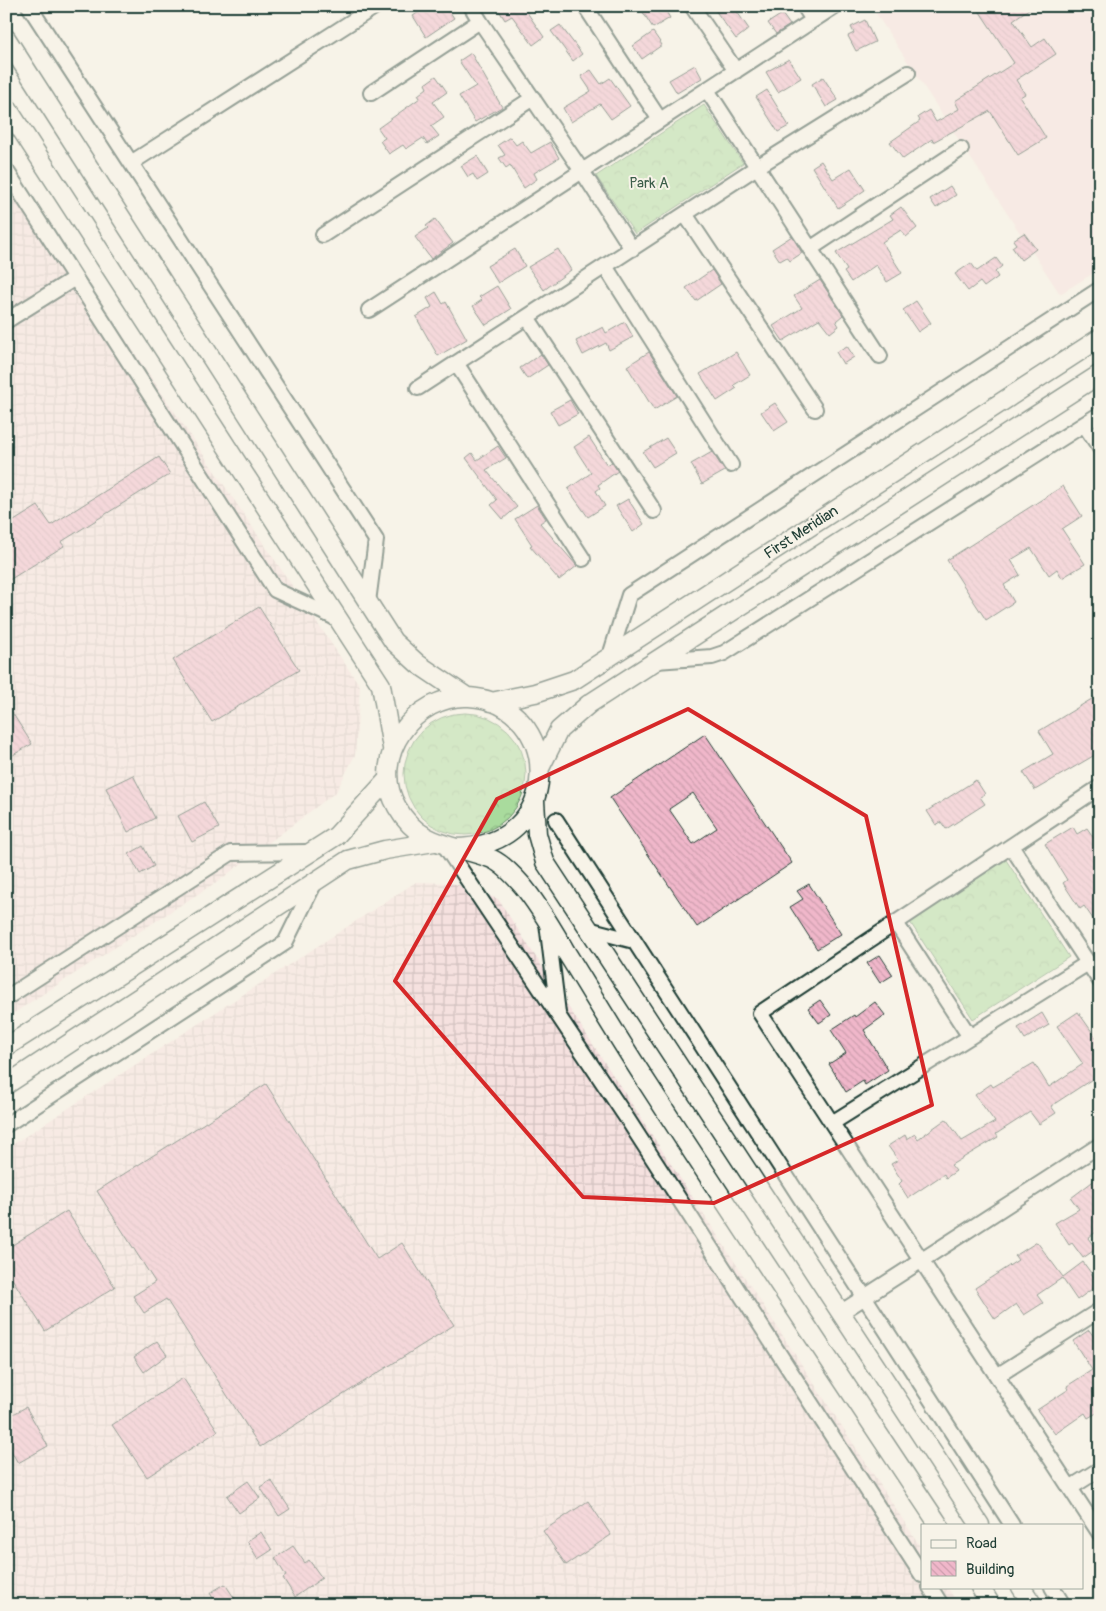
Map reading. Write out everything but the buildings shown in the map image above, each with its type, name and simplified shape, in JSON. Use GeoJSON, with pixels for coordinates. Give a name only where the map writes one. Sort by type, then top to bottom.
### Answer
{"type":"FeatureCollection","features":[{"type":"Feature","properties":{"kind":"street"},"geometry":{"type":"LineString","coordinates":[[29,6],[376,540],[368,602]]}},
{"type":"Feature","properties":{"kind":"street"},"geometry":{"type":"LineString","coordinates":[[131,164],[376,6]]}},
{"type":"Feature","properties":{"kind":"street"},"geometry":{"type":"LineString","coordinates":[[471,6],[632,248]]}},
{"type":"Feature","properties":{"kind":"street"},"geometry":{"type":"LineString","coordinates":[[585,6],[660,120]]}},
{"type":"Feature","properties":{"kind":"street"},"geometry":{"type":"LineString","coordinates":[[692,6],[736,71]]}},
{"type":"Feature","properties":{"kind":"street"},"geometry":{"type":"LineString","coordinates":[[804,6],[813,20]]}},
{"type":"Feature","properties":{"kind":"street"},"geometry":{"type":"LineString","coordinates":[[369,310],[835,6]]}},
{"type":"Feature","properties":{"kind":"street"},"geometry":{"type":"LineString","coordinates":[[371,93],[480,21]]}},
{"type":"Feature","properties":{"kind":"street"},"geometry":{"type":"LineString","coordinates":[[6,38],[393,641],[418,664],[467,697],[491,702],[511,713],[528,732],[539,757],[540,768],[535,801],[536,834],[545,862],[979,1524]]}},
{"type":"Feature","properties":{"kind":"street"},"geometry":{"type":"LineString","coordinates":[[418,388],[757,167],[908,73]]}},
{"type":"Feature","properties":{"kind":"street"},"geometry":{"type":"LineString","coordinates":[[706,90],[880,356]]}},
{"type":"Feature","properties":{"kind":"street"},"geometry":{"type":"LineString","coordinates":[[323,235],[533,98]]}},
{"type":"Feature","properties":{"kind":"street"},"geometry":{"type":"LineString","coordinates":[[6,106],[381,685],[392,748],[388,779],[396,806],[418,833],[443,845],[496,860],[522,885],[547,921],[647,1084],[938,1524]]}},
{"type":"Feature","properties":{"kind":"street"},"geometry":{"type":"LineString","coordinates":[[810,248],[961,149]]}},
{"type":"Feature","properties":{"kind":"street"},"geometry":{"type":"LineString","coordinates":[[6,170],[275,590],[340,620]]}},
{"type":"Feature","properties":{"kind":"street"},"geometry":{"type":"LineString","coordinates":[[685,214],[814,409]]}},
{"type":"Feature","properties":{"kind":"street"},"geometry":{"type":"LineString","coordinates":[[605,266],[730,465]]}},
{"type":"Feature","properties":{"kind":"street"},"geometry":{"type":"LineString","coordinates":[[6,321],[75,278]]}},
{"type":"Feature","properties":{"kind":"street"},"geometry":{"type":"LineString","coordinates":[[610,656],[629,595],[1100,289]]}},
{"type":"Feature","properties":{"kind":"street"},"geometry":{"type":"LineString","coordinates":[[528,317],[654,511]]}},
{"type":"Feature","properties":{"kind":"street","name":"First Meridian"},"geometry":{"type":"LineString","coordinates":[[491,702],[535,693],[574,680],[1100,338]]}},
{"type":"Feature","properties":{"kind":"street"},"geometry":{"type":"LineString","coordinates":[[456,363],[583,559]]}},
{"type":"Feature","properties":{"kind":"street","name":"First Meridian"},"geometry":{"type":"LineString","coordinates":[[540,768],[559,730],[589,704],[1100,374]]}},
{"type":"Feature","properties":{"kind":"street"},"geometry":{"type":"LineString","coordinates":[[656,660],[712,658],[724,653],[1100,414]]}},
{"type":"Feature","properties":{"kind":"street"},"geometry":{"type":"LineString","coordinates":[[1084,424],[1100,448]]}},
{"type":"Feature","properties":{"kind":"street"},"geometry":{"type":"LineString","coordinates":[[392,748],[402,729],[430,705],[467,697]]}},
{"type":"Feature","properties":{"kind":"street"},"geometry":{"type":"LineString","coordinates":[[6,1047],[336,836],[388,779]]}},
{"type":"Feature","properties":{"kind":"street"},"geometry":{"type":"LineString","coordinates":[[1100,787],[760,1013],[1100,1534]]}},
{"type":"Feature","properties":{"kind":"street"},"geometry":{"type":"LineString","coordinates":[[6,1085],[348,860],[385,850],[443,845],[474,848],[495,842],[520,824],[535,801]]}},
{"type":"Feature","properties":{"kind":"street"},"geometry":{"type":"LineString","coordinates":[[556,820],[1011,1524]]}},
{"type":"Feature","properties":{"kind":"street"},"geometry":{"type":"LineString","coordinates":[[443,845],[559,1016],[921,1573]]}},
{"type":"Feature","properties":{"kind":"street"},"geometry":{"type":"LineString","coordinates":[[1012,846],[1100,981]]}},
{"type":"Feature","properties":{"kind":"street"},"geometry":{"type":"LineString","coordinates":[[6,998],[231,853],[310,852]]}},
{"type":"Feature","properties":{"kind":"street"},"geometry":{"type":"LineString","coordinates":[[6,1125],[285,943],[315,882]]}},
{"type":"Feature","properties":{"kind":"street"},"geometry":{"type":"LineString","coordinates":[[547,921],[559,1016]]}},
{"type":"Feature","properties":{"kind":"street"},"geometry":{"type":"LineString","coordinates":[[896,923],[970,1037]]}},
{"type":"Feature","properties":{"kind":"street"},"geometry":{"type":"LineString","coordinates":[[588,929],[634,941]]}},
{"type":"Feature","properties":{"kind":"street"},"geometry":{"type":"LineString","coordinates":[[832,1123],[1088,963]]}},
{"type":"Feature","properties":{"kind":"street"},"geometry":{"type":"LineString","coordinates":[[840,1312],[1100,1145]]}},
{"type":"Feature","properties":{"kind":"street"},"geometry":{"type":"LineString","coordinates":[[997,1376],[1100,1310]]}},
{"type":"Feature","properties":{"kind":"street"},"geometry":{"type":"LineString","coordinates":[[1070,1488],[1100,1468]]}},
{"type":"Feature","properties":{"kind":"street"},"geometry":{"type":"LineString","coordinates":[[931,1588],[941,1605]]}},
{"type":"Feature","properties":{"kind":"street"},"geometry":{"type":"LineString","coordinates":[[981,1588],[992,1605]]}},
{"type":"Feature","properties":{"kind":"street"},"geometry":{"type":"LineString","coordinates":[[1022,1588],[1033,1605]]}},
{"type":"Feature","properties":{"kind":"street"},"geometry":{"type":"LineString","coordinates":[[1053,1588],[1063,1605]]}},
{"type":"Feature","properties":{"kind":"highlighted area"},"geometry":{"type":"Polygon","coordinates":[[[688,709],[866,816],[932,1105],[714,1203],[583,1197],[395,981],[497,799],[688,709]]]}},
{"type":"Feature","properties":{"kind":"shaded area"},"geometry":{"type":"Polygon","coordinates":[[[871,6],[1100,6],[1100,269],[1060,294],[871,6]]]}},
{"type":"Feature","properties":{"kind":"shaded area"},"geometry":{"type":"Polygon","coordinates":[[[6,163],[360,686],[355,755],[336,792],[221,879],[6,1018],[6,163]]]}},
{"type":"Feature","properties":{"kind":"shaded area"},"geometry":{"type":"Polygon","coordinates":[[[416,882],[452,883],[498,899],[921,1547],[921,1588],[948,1588],[959,1605],[6,1605],[6,1149],[416,882]]]}},
{"type":"Feature","properties":{"kind":"green space","name":"Park A"},"geometry":{"type":"Polygon","coordinates":[[[704,105],[743,163],[635,234],[596,176],[704,105]]]}},
{"type":"Feature","properties":{"kind":"green space"},"geometry":{"type":"Polygon","coordinates":[[[465,713],[477,714],[488,718],[499,723],[508,731],[516,740],[521,751],[525,762],[525,786],[521,797],[516,808],[508,817],[499,825],[488,830],[477,834],[465,835],[453,834],[442,830],[431,825],[422,817],[414,808],[409,797],[405,786],[404,774],[405,762],[409,751],[414,740],[422,731],[431,723],[442,718],[453,714],[465,713]]]}},
{"type":"Feature","properties":{"kind":"green space"},"geometry":{"type":"Polygon","coordinates":[[[1006,860],[1069,957],[973,1019],[910,922],[1006,860]]]}}]}
